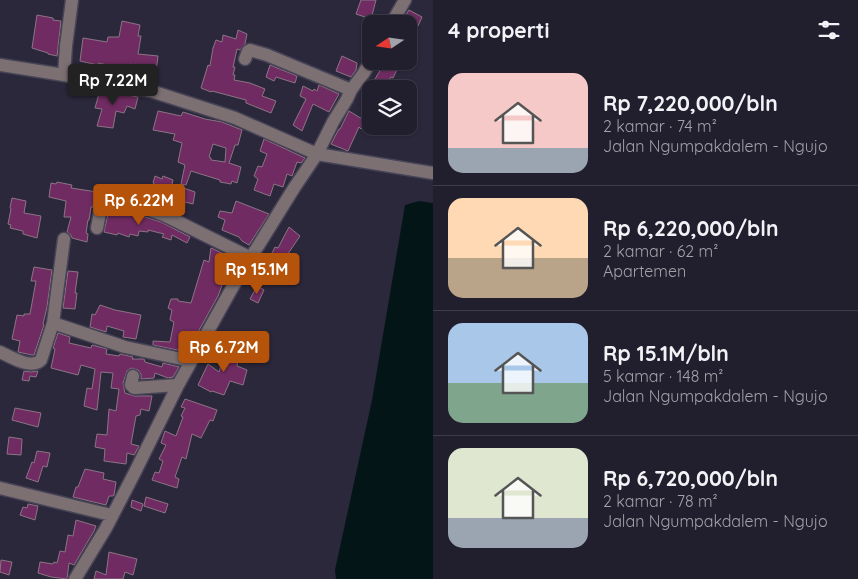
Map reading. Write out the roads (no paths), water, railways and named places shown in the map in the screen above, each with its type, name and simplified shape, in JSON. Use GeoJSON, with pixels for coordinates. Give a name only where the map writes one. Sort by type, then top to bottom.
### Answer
{"type":"FeatureCollection","features":[{"type":"Feature","properties":{"kind":"street"},"geometry":{"type":"LineString","coordinates":[[64,75],[72,0]]}},
{"type":"Feature","properties":{"kind":"street"},"geometry":{"type":"LineString","coordinates":[[396,15],[405,0]]}},
{"type":"Feature","properties":{"kind":"street"},"geometry":{"type":"LineString","coordinates":[[245,59],[250,50],[267,55],[351,90]]}},
{"type":"Feature","properties":{"kind":"street"},"geometry":{"type":"LineString","coordinates":[[0,65],[151,91],[235,118],[316,154],[433,173]]}},
{"type":"Feature","properties":{"kind":"street"},"geometry":{"type":"LineString","coordinates":[[75,579],[94,548],[135,472],[191,360],[232,288],[316,154],[348,99],[351,90],[365,70]]}},
{"type":"Feature","properties":{"kind":"street"},"geometry":{"type":"LineString","coordinates":[[97,228],[102,202],[105,200],[120,202],[164,215],[251,258]]}},
{"type":"Feature","properties":{"kind":"street"},"geometry":{"type":"LineString","coordinates":[[0,352],[33,365],[41,360],[53,323],[64,239]]}},
{"type":"Feature","properties":{"kind":"street"},"geometry":{"type":"LineString","coordinates":[[53,323],[125,347],[191,360]]}},
{"type":"Feature","properties":{"kind":"street"},"geometry":{"type":"LineString","coordinates":[[132,376],[131,384],[134,388],[178,385]]}},
{"type":"Feature","properties":{"kind":"street"},"geometry":{"type":"LineString","coordinates":[[0,488],[111,515]]}}]}
